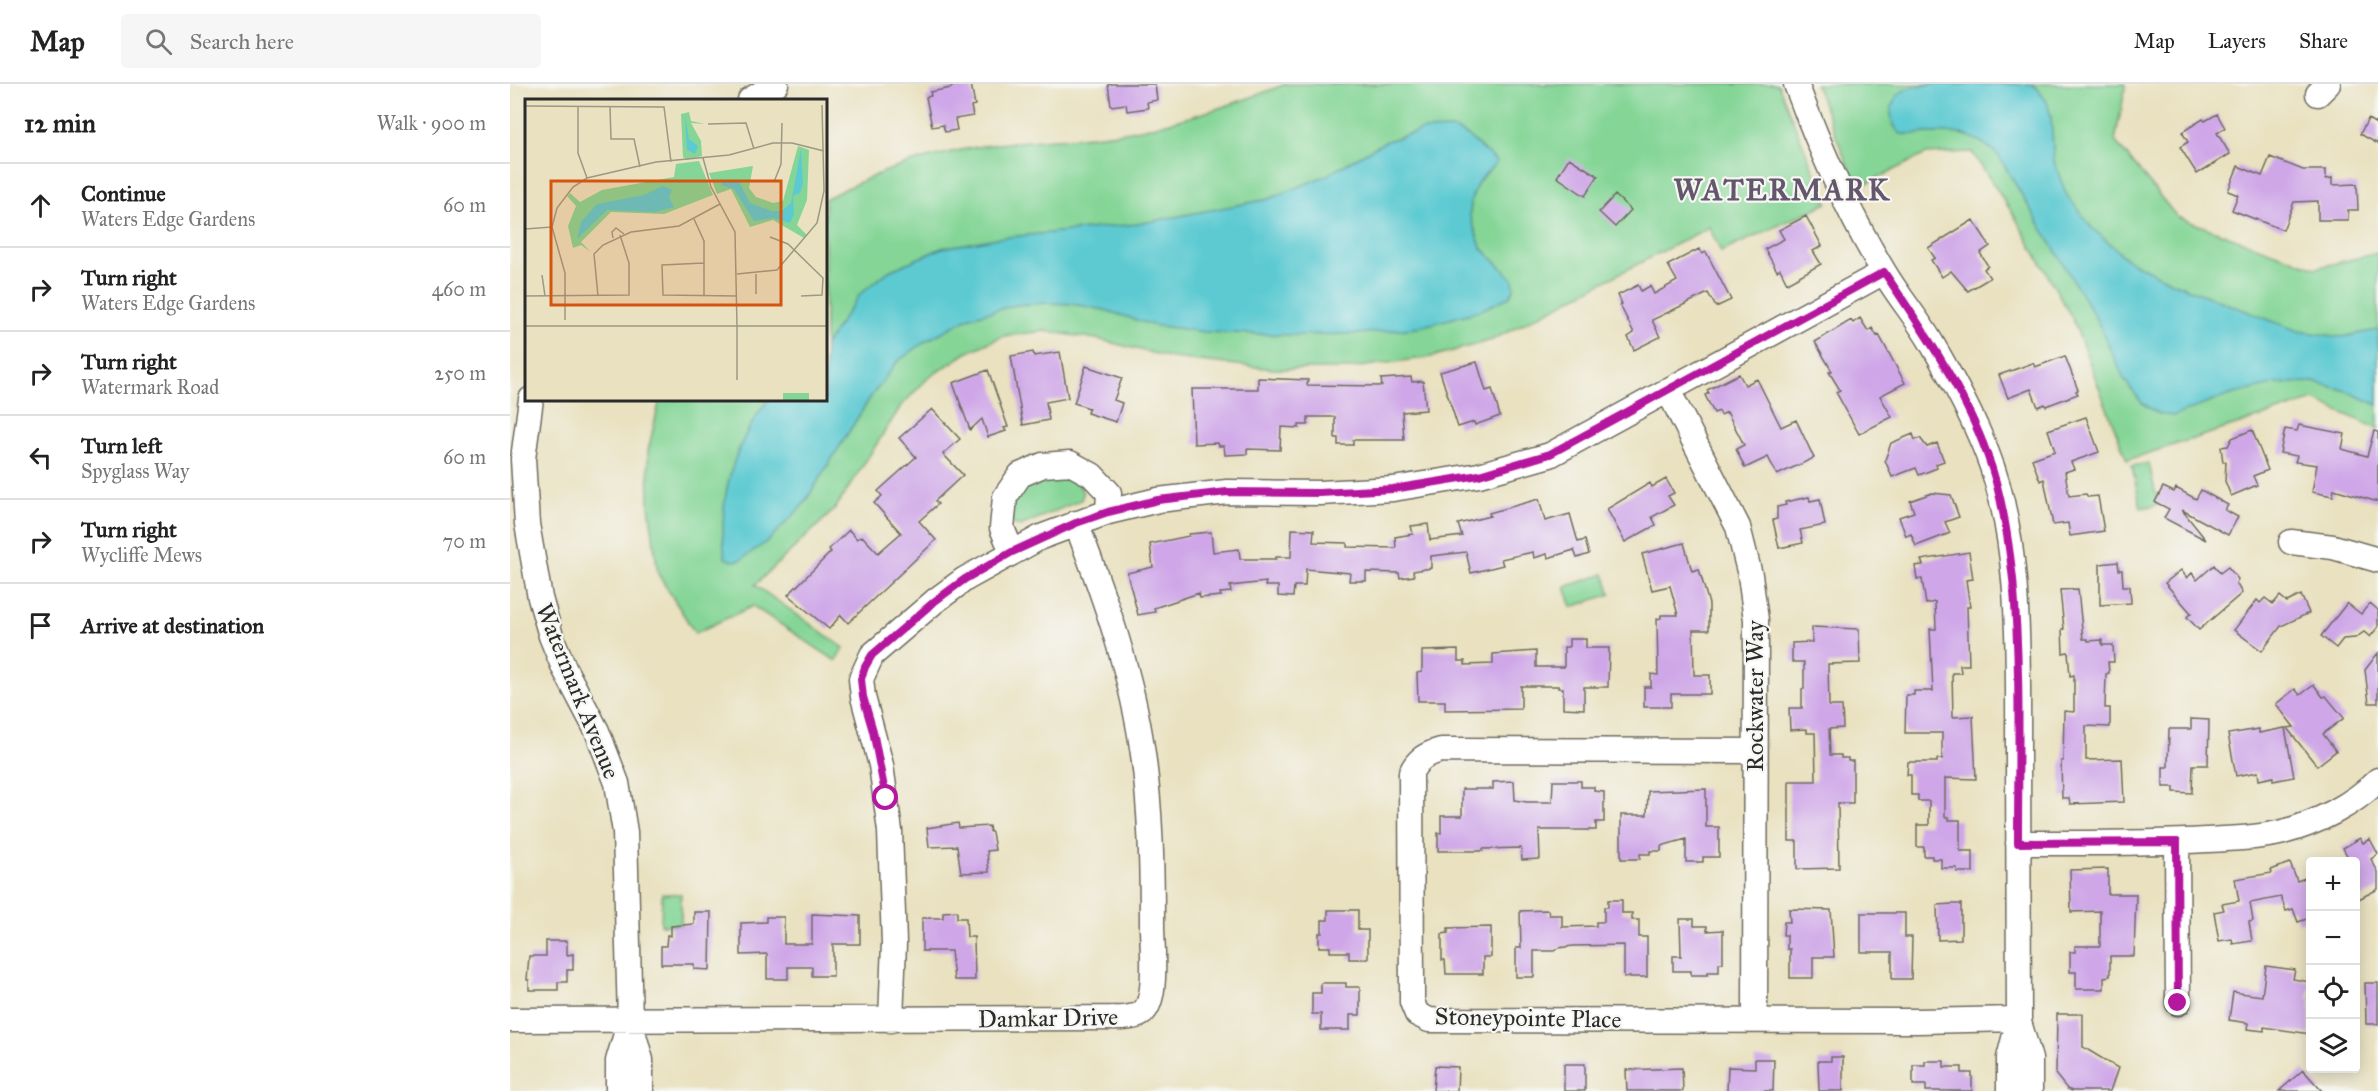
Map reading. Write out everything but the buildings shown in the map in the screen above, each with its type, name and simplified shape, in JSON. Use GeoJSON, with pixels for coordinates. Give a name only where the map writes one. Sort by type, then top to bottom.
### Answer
{"type":"FeatureCollection","features":[{"type":"Feature","properties":{"kind":"street"},"geometry":{"type":"LineString","coordinates":[[752,99],[776,84]]}},
{"type":"Feature","properties":{"kind":"street"},"geometry":{"type":"LineString","coordinates":[[1796,84],[1838,186],[1884,272],[1930,341],[1967,406],[1988,455],[2002,503],[2018,636],[2019,1019],[2009,1058],[2009,1091]]}},
{"type":"Feature","properties":{"kind":"street"},"geometry":{"type":"LineString","coordinates":[[891,1020],[894,943],[890,831],[881,765],[863,697],[861,679],[872,655],[965,579],[1012,552],[1076,523],[1108,512],[1158,500],[1227,492],[1320,493],[1393,489],[1479,475],[1550,454],[1884,272]]}},
{"type":"Feature","properties":{"kind":"street","name":"Rockwater Way"},"geometry":{"type":"LineString","coordinates":[[1668,390],[1738,527],[1750,575],[1756,620],[1755,1020]]}},
{"type":"Feature","properties":{"kind":"street","name":"Watermark Avenue"},"geometry":{"type":"LineString","coordinates":[[531,400],[516,458],[540,598],[564,668],[597,731],[617,783],[625,832],[630,1021],[641,1060],[641,1091]]}},
{"type":"Feature","properties":{"kind":"street"},"geometry":{"type":"LineString","coordinates":[[1012,552],[1002,528],[1005,497],[1020,475],[1043,465],[1070,464],[1092,475],[1109,493],[1108,512]]}},
{"type":"Feature","properties":{"kind":"street","name":"Damkar Drive"},"geometry":{"type":"LineString","coordinates":[[510,1020],[1123,1018],[1135,1017],[1144,1012],[1152,990],[1152,859],[1143,754],[1137,718],[1114,628],[1076,523]]}},
{"type":"Feature","properties":{"kind":"street"},"geometry":{"type":"LineString","coordinates":[[2291,542],[2333,547],[2378,560]]}},
{"type":"Feature","properties":{"kind":"street","name":"Stoneypointe Place"},"geometry":{"type":"LineString","coordinates":[[1755,751],[1441,750],[1415,763],[1411,773],[1412,1002],[1417,1014],[1429,1020],[2019,1019]]}},
{"type":"Feature","properties":{"kind":"street"},"geometry":{"type":"LineString","coordinates":[[2018,843],[2177,842],[2246,838],[2282,832],[2308,824],[2341,808],[2378,780]]}},
{"type":"Feature","properties":{"kind":"street"},"geometry":{"type":"LineString","coordinates":[[2177,842],[2178,1003]]}},
{"type":"Feature","properties":{"kind":"street"},"geometry":{"type":"LineString","coordinates":[[2019,1019],[2030,1059],[2030,1091]]}},
{"type":"Feature","properties":{"kind":"street","name":"Watermark Avenue"},"geometry":{"type":"LineString","coordinates":[[618,1091],[618,1061],[630,1021]]}},
{"type":"Feature","properties":{"kind":"green space"},"geometry":{"type":"Polygon","coordinates":[[[1286,84],[1778,84],[1827,203],[1721,252],[1709,227],[1492,340],[1431,357],[1344,369],[1274,369],[1172,358],[1097,339],[1045,331],[1003,336],[966,353],[928,378],[901,406],[835,509],[755,585],[844,648],[836,661],[753,606],[695,633],[658,574],[649,505],[648,451],[660,400],[826,400],[826,198],[878,174],[932,157],[990,145],[1125,132],[1207,112],[1286,84]]]}},
{"type":"Feature","properties":{"kind":"green space"},"geometry":{"type":"Polygon","coordinates":[[[1815,84],[2126,84],[2115,141],[2177,217],[2316,268],[2378,253],[2378,429],[2314,400],[2127,460],[2073,320],[2015,217],[1972,152],[1926,154],[1857,188],[1815,84]]]}},
{"type":"Feature","properties":{"kind":"green space"},"geometry":{"type":"Polygon","coordinates":[[[2149,463],[2158,505],[2141,508],[2132,466],[2149,463]]]}},
{"type":"Feature","properties":{"kind":"green space"},"geometry":{"type":"Polygon","coordinates":[[[1062,474],[1078,484],[1083,494],[1081,500],[1020,526],[1010,523],[1008,511],[1031,477],[1062,474]]]}},
{"type":"Feature","properties":{"kind":"green space"},"geometry":{"type":"Polygon","coordinates":[[[1604,574],[1611,594],[1572,607],[1565,587],[1604,574]]]}},
{"type":"Feature","properties":{"kind":"green space"},"geometry":{"type":"Polygon","coordinates":[[[662,894],[681,894],[681,925],[661,925],[662,894]]]}},
{"type":"Feature","properties":{"kind":"water"},"geometry":{"type":"Polygon","coordinates":[[[1938,84],[2031,84],[2038,89],[2047,102],[2051,117],[2054,161],[2066,194],[2092,228],[2128,260],[2176,284],[2298,331],[2341,337],[2378,330],[2378,405],[2344,390],[2313,382],[2276,384],[2230,395],[2173,416],[2159,414],[2143,404],[2125,381],[2097,320],[1998,155],[1986,145],[1963,135],[1941,132],[1901,134],[1896,129],[1891,115],[1897,96],[1913,87],[1938,84]]]}},
{"type":"Feature","properties":{"kind":"water"},"geometry":{"type":"Polygon","coordinates":[[[1454,129],[1468,136],[1497,162],[1478,182],[1471,200],[1470,216],[1481,247],[1513,279],[1514,289],[1509,297],[1479,311],[1416,328],[1358,334],[1288,335],[1204,332],[1152,325],[1105,310],[1072,304],[1016,305],[970,317],[926,341],[897,362],[870,398],[803,505],[768,541],[740,560],[733,561],[725,558],[723,515],[730,474],[756,416],[768,400],[826,400],[826,344],[860,294],[889,271],[942,248],[998,238],[1137,224],[1269,199],[1327,175],[1384,142],[1422,130],[1454,129]]]}},
{"type":"Feature","properties":{"kind":"district","name":"WATERMARK"},"geometry":{"type":"Point","coordinates":[1782,190]}},
{"type":"Feature","properties":{"kind":"route"},"geometry":{"type":"LineString","coordinates":[[886,798],[881,765],[863,697],[861,679],[865,667],[872,655],[935,601],[965,579],[1012,552],[1076,523],[1108,512],[1158,500],[1227,492],[1320,493],[1393,489],[1479,475],[1550,454],[1884,272],[1930,341],[1967,406],[1988,455],[2002,503],[2018,636],[2018,843],[2177,842],[2178,1003]]}}]}
